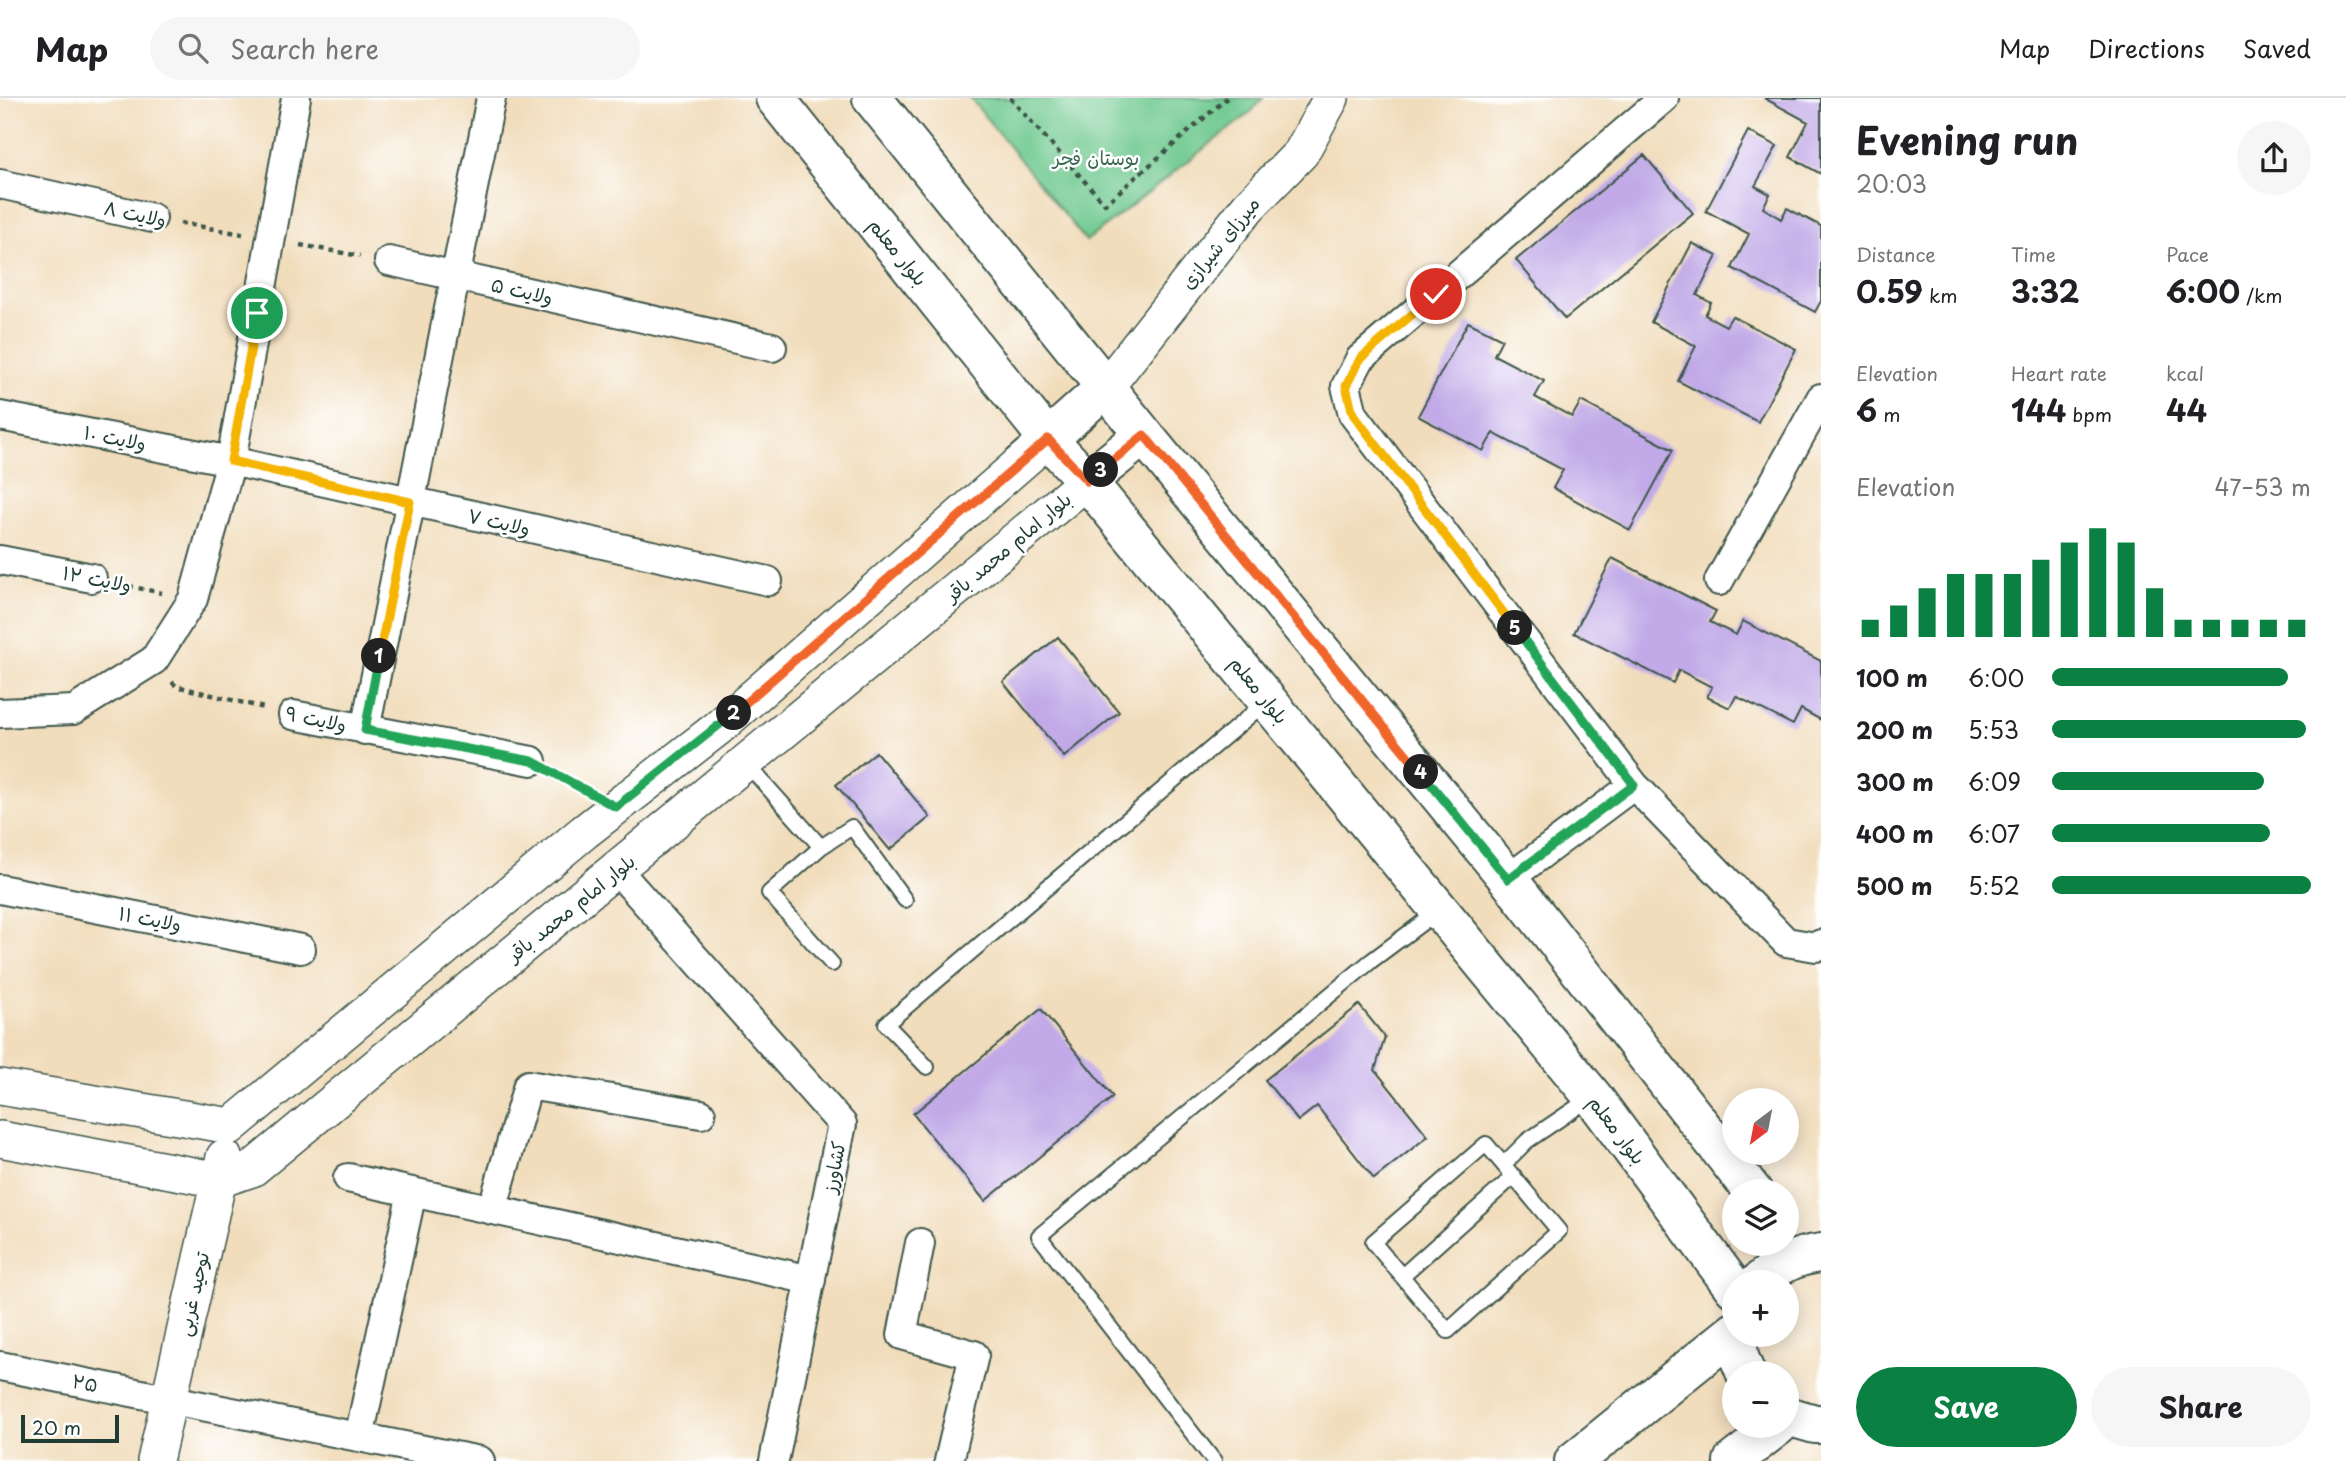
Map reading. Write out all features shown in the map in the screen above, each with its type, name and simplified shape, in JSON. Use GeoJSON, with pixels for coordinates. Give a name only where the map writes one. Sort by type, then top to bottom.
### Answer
{"type":"FeatureCollection","features":[{"type":"Feature","properties":{"kind":"main road","name":"بلوار معلم"},"geometry":{"type":"LineString","coordinates":[[775,98],[1048,439],[1087,481],[1593,1097],[1722,1273]]}},
{"type":"Feature","properties":{"kind":"main road"},"geometry":{"type":"LineString","coordinates":[[872,98],[1508,879],[1744,1179]]}},
{"type":"Feature","properties":{"kind":"main road"},"geometry":{"type":"LineString","coordinates":[[1048,439],[1106,387]]}},
{"type":"Feature","properties":{"kind":"main road"},"geometry":{"type":"LineString","coordinates":[[1087,481],[1144,435]]}},
{"type":"Feature","properties":{"kind":"main road"},"geometry":{"type":"LineString","coordinates":[[1772,1270],[1804,1247]]}},
{"type":"Feature","properties":{"kind":"main road"},"geometry":{"type":"LineString","coordinates":[[1574,1461],[1722,1345]]}},
{"type":"Feature","properties":{"kind":"main road"},"geometry":{"type":"LineString","coordinates":[[1733,1461],[1766,1438]]}},
{"type":"Feature","properties":{"kind":"street"},"geometry":{"type":"LineString","coordinates":[[0,713],[74,710],[154,660],[193,599],[231,461],[296,98]]}},
{"type":"Feature","properties":{"kind":"street"},"geometry":{"type":"LineString","coordinates":[[365,730],[491,98]]}},
{"type":"Feature","properties":{"kind":"street","name":"میرزای شیرازی"},"geometry":{"type":"LineString","coordinates":[[1106,387],[1248,207],[1301,153],[1331,98]]}},
{"type":"Feature","properties":{"kind":"street"},"geometry":{"type":"LineString","coordinates":[[1664,98],[1360,359],[1346,386],[1353,414],[1634,785],[1786,942],[1816,947],[1821,944]]}},
{"type":"Feature","properties":{"kind":"street","name":"ولایت ۸"},"geometry":{"type":"LineString","coordinates":[[0,184],[152,218]]}},
{"type":"Feature","properties":{"kind":"street","name":"ولایت ۵"},"geometry":{"type":"LineString","coordinates":[[389,261],[772,347]]}},
{"type":"Feature","properties":{"kind":"street"},"geometry":{"type":"LineString","coordinates":[[1719,581],[1821,398]]}},
{"type":"Feature","properties":{"kind":"street","name":"ولایت ۱۰"},"geometry":{"type":"LineString","coordinates":[[0,416],[231,461]]}},
{"type":"Feature","properties":{"kind":"street"},"geometry":{"type":"LineString","coordinates":[[0,1087],[231,1126],[616,807],[718,727],[1048,439]]}},
{"type":"Feature","properties":{"kind":"street","name":"ولایت ۷"},"geometry":{"type":"LineString","coordinates":[[231,461],[768,581]]}},
{"type":"Feature","properties":{"kind":"street","name":"بلوار امام محمد باقر"},"geometry":{"type":"LineString","coordinates":[[0,1139],[219,1180],[252,1170],[1087,481]]}},
{"type":"Feature","properties":{"kind":"street","name":"ولایت ۱۲"},"geometry":{"type":"LineString","coordinates":[[0,560],[92,578]]}},
{"type":"Feature","properties":{"kind":"street","name":"ولایت ۹"},"geometry":{"type":"LineString","coordinates":[[293,715],[532,761]]}},
{"type":"Feature","properties":{"kind":"street"},"geometry":{"type":"LineString","coordinates":[[1508,879],[1634,785]]}},
{"type":"Feature","properties":{"kind":"street","name":"کشاورز"},"geometry":{"type":"LineString","coordinates":[[617,870],[842,1124],[774,1461]]}},
{"type":"Feature","properties":{"kind":"street","name":"ولایت ۱۱"},"geometry":{"type":"LineString","coordinates":[[0,889],[301,949]]}},
{"type":"Feature","properties":{"kind":"street"},"geometry":{"type":"LineString","coordinates":[[492,1210],[528,1085],[701,1114]]}},
{"type":"Feature","properties":{"kind":"street","name":"توحید غربی"},"geometry":{"type":"LineString","coordinates":[[155,1461],[231,1126]]}},
{"type":"Feature","properties":{"kind":"street"},"geometry":{"type":"LineString","coordinates":[[348,1178],[811,1280]]}},
{"type":"Feature","properties":{"kind":"street"},"geometry":{"type":"LineString","coordinates":[[359,1437],[412,1192]]}},
{"type":"Feature","properties":{"kind":"street"},"geometry":{"type":"LineString","coordinates":[[920,1243],[902,1335],[974,1355],[949,1461]]}},
{"type":"Feature","properties":{"kind":"street","name":"۲۵"},"geometry":{"type":"LineString","coordinates":[[0,1366],[480,1461]]}},
{"type":"Feature","properties":{"kind":"lane"},"geometry":{"type":"LineString","coordinates":[[927,1067],[886,1024],[1268,701]]}},
{"type":"Feature","properties":{"kind":"lane"},"geometry":{"type":"LineString","coordinates":[[746,763],[821,847]]}},
{"type":"Feature","properties":{"kind":"lane"},"geometry":{"type":"LineString","coordinates":[[832,964],[769,893],[821,847],[852,827],[905,900]]}},
{"type":"Feature","properties":{"kind":"lane"},"geometry":{"type":"LineString","coordinates":[[1214,1461],[1039,1236],[1360,970],[1439,910]]}},
{"type":"Feature","properties":{"kind":"lane"},"geometry":{"type":"LineString","coordinates":[[1504,1164],[1527,1141],[1593,1097]]}},
{"type":"Feature","properties":{"kind":"lane"},"geometry":{"type":"LineString","coordinates":[[1486,1144],[1514,1176],[1559,1231],[1448,1331],[1373,1242],[1486,1144]]}},
{"type":"Feature","properties":{"kind":"lane"},"geometry":{"type":"LineString","coordinates":[[1402,1276],[1514,1176]]}},
{"type":"Feature","properties":{"kind":"path"},"geometry":{"type":"LineString","coordinates":[[1010,98],[1105,204],[1227,98]]}},
{"type":"Feature","properties":{"kind":"path","name":"ولایت ۸"},"geometry":{"type":"LineString","coordinates":[[152,218],[270,239]]}},
{"type":"Feature","properties":{"kind":"path"},"geometry":{"type":"LineString","coordinates":[[270,239],[389,261]]}},
{"type":"Feature","properties":{"kind":"path","name":"ولایت ۱۲"},"geometry":{"type":"LineString","coordinates":[[92,578],[193,599]]}},
{"type":"Feature","properties":{"kind":"path","name":"ولایت ۹"},"geometry":{"type":"LineString","coordinates":[[154,660],[176,686],[293,715]]}},
{"type":"Feature","properties":{"kind":"path"},"geometry":{"type":"LineString","coordinates":[[532,761],[616,807]]}},
{"type":"Feature","properties":{"kind":"green space","name":"بوستان فجر"},"geometry":{"type":"Polygon","coordinates":[[[970,98],[1263,98],[1252,111],[1086,241],[970,98]]]}},
{"type":"Feature","properties":{"kind":"building"},"geometry":{"type":"Polygon","coordinates":[[[1764,98],[1821,98],[1821,174],[1790,157],[1808,122],[1764,98]]]}},
{"type":"Feature","properties":{"kind":"building"},"geometry":{"type":"Polygon","coordinates":[[[1748,131],[1777,146],[1755,186],[1770,194],[1763,208],[1781,219],[1787,208],[1821,226],[1821,301],[1815,312],[1732,268],[1749,234],[1706,211],[1748,131]]]}},
{"type":"Feature","properties":{"kind":"building"},"geometry":{"type":"Polygon","coordinates":[[[1644,155],[1693,213],[1565,319],[1516,260],[1644,155]]]}},
{"type":"Feature","properties":{"kind":"building"},"geometry":{"type":"Polygon","coordinates":[[[1692,243],[1717,256],[1697,295],[1711,303],[1705,315],[1726,326],[1732,316],[1796,349],[1758,422],[1678,381],[1696,346],[1651,322],[1692,243]]]}},
{"type":"Feature","properties":{"kind":"building"},"geometry":{"type":"Polygon","coordinates":[[[1468,322],[1502,339],[1494,355],[1544,381],[1535,397],[1572,417],[1581,401],[1673,450],[1630,530],[1553,488],[1563,470],[1493,433],[1483,451],[1418,416],[1468,322]]]}},
{"type":"Feature","properties":{"kind":"building"},"geometry":{"type":"Polygon","coordinates":[[[1612,558],[1716,611],[1710,622],[1736,635],[1743,621],[1821,661],[1821,720],[1801,709],[1793,725],[1736,696],[1730,708],[1707,697],[1712,687],[1679,670],[1673,683],[1574,633],[1612,558]]]}},
{"type":"Feature","properties":{"kind":"building"},"geometry":{"type":"Polygon","coordinates":[[[1058,637],[1119,712],[1064,757],[1003,682],[1058,637]]]}},
{"type":"Feature","properties":{"kind":"building"},"geometry":{"type":"Polygon","coordinates":[[[876,752],[930,817],[890,850],[836,785],[876,752]]]}},
{"type":"Feature","properties":{"kind":"building"},"geometry":{"type":"Polygon","coordinates":[[[1359,1005],[1385,1037],[1375,1070],[1428,1136],[1374,1179],[1317,1106],[1298,1121],[1265,1080],[1359,1005]]]}},
{"type":"Feature","properties":{"kind":"building"},"geometry":{"type":"Polygon","coordinates":[[[1041,1009],[1113,1097],[985,1201],[913,1114],[1041,1009]]]}},
{"type":"Feature","properties":{"kind":"route"},"geometry":{"type":"LineString","coordinates":[[257,313],[231,461],[410,502],[365,730],[532,761],[616,807],[718,727],[1048,439],[1087,481],[1144,435],[1508,879],[1634,785],[1353,414],[1346,386],[1360,359],[1436,294]]}}]}
